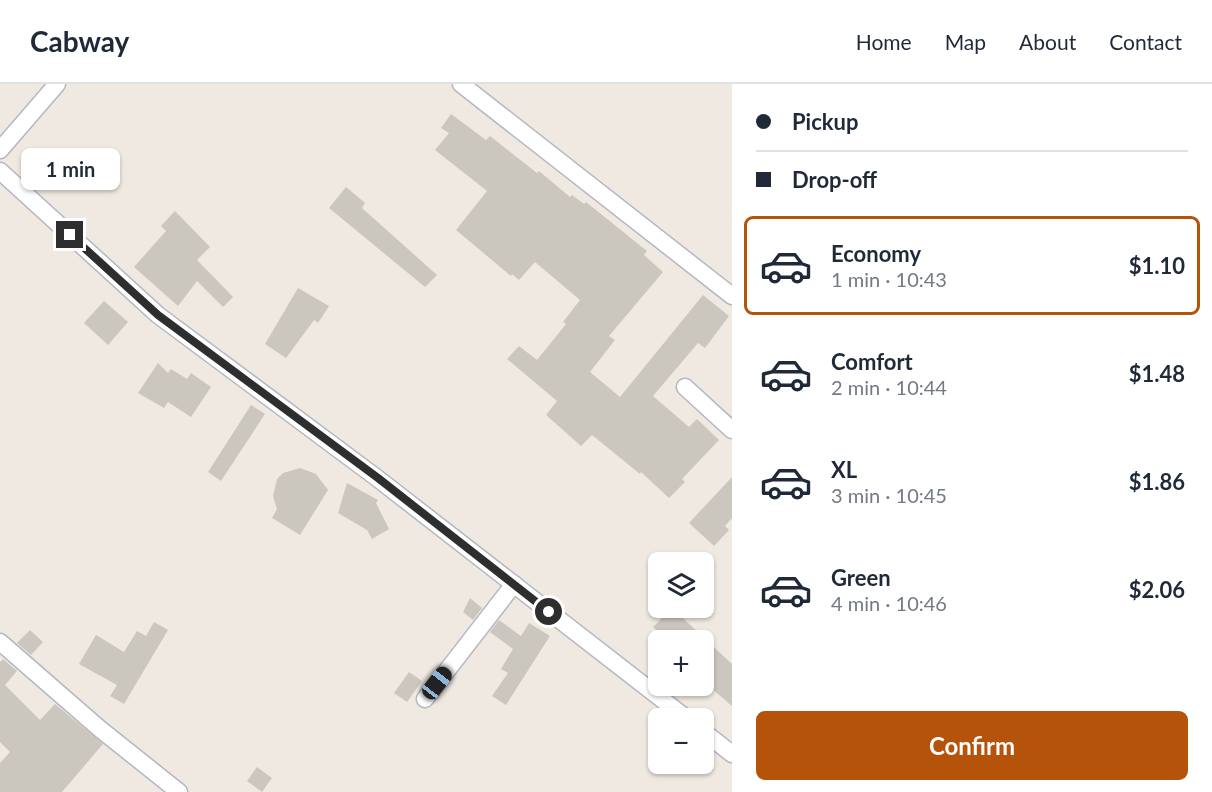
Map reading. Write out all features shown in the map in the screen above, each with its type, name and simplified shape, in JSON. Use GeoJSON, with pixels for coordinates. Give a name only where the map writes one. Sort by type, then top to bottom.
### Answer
{"type":"FeatureCollection","features":[{"type":"Feature","properties":{"kind":"street"},"geometry":{"type":"LineString","coordinates":[[0,150],[57,84]]}},
{"type":"Feature","properties":{"kind":"street"},"geometry":{"type":"LineString","coordinates":[[461,84],[732,296]]}},
{"type":"Feature","properties":{"kind":"street"},"geometry":{"type":"LineString","coordinates":[[0,171],[158,315],[378,478],[673,708]]}},
{"type":"Feature","properties":{"kind":"street"},"geometry":{"type":"LineString","coordinates":[[685,387],[732,430]]}},
{"type":"Feature","properties":{"kind":"street"},"geometry":{"type":"LineString","coordinates":[[425,699],[514,584]]}},
{"type":"Feature","properties":{"kind":"street"},"geometry":{"type":"LineString","coordinates":[[0,642],[100,729],[179,792]]}},
{"type":"Feature","properties":{"kind":"street"},"geometry":{"type":"LineString","coordinates":[[714,740],[732,754]]}},
{"type":"Feature","properties":{"kind":"building"},"geometry":{"type":"Polygon","coordinates":[[[451,114],[486,140],[490,136],[537,173],[539,171],[570,197],[572,195],[584,204],[586,202],[647,251],[644,255],[663,272],[609,336],[615,340],[590,372],[620,397],[703,295],[729,316],[705,348],[698,343],[653,396],[689,427],[697,419],[719,440],[682,479],[685,482],[669,498],[641,472],[640,474],[592,435],[581,446],[546,415],[557,401],[507,359],[519,346],[537,360],[566,324],[563,322],[580,300],[535,262],[519,280],[512,274],[511,276],[456,230],[487,191],[435,150],[449,133],[441,128],[451,114]]]}},
{"type":"Feature","properties":{"kind":"building"},"geometry":{"type":"Polygon","coordinates":[[[346,187],[365,203],[362,208],[437,275],[425,287],[329,208],[346,187]]]}},
{"type":"Feature","properties":{"kind":"building"},"geometry":{"type":"Polygon","coordinates":[[[175,211],[210,247],[197,260],[233,297],[223,307],[197,281],[178,306],[134,267],[166,231],[161,226],[175,211]]]}},
{"type":"Feature","properties":{"kind":"building"},"geometry":{"type":"Polygon","coordinates":[[[298,288],[329,306],[318,323],[314,320],[286,358],[265,344],[298,288]]]}},
{"type":"Feature","properties":{"kind":"building"},"geometry":{"type":"Polygon","coordinates":[[[104,301],[128,322],[108,345],[84,323],[104,301]]]}},
{"type":"Feature","properties":{"kind":"building"},"geometry":{"type":"Polygon","coordinates":[[[158,363],[168,373],[171,369],[187,379],[191,373],[211,387],[191,417],[168,402],[164,408],[138,393],[158,363]]]}},
{"type":"Feature","properties":{"kind":"building"},"geometry":{"type":"Polygon","coordinates":[[[251,405],[265,414],[221,481],[208,472],[251,405]]]}},
{"type":"Feature","properties":{"kind":"building"},"geometry":{"type":"Polygon","coordinates":[[[300,468],[316,474],[328,490],[300,535],[272,518],[277,509],[273,496],[277,479],[283,473],[300,468]]]}},
{"type":"Feature","properties":{"kind":"building"},"geometry":{"type":"Polygon","coordinates":[[[732,477],[732,518],[725,526],[729,530],[714,546],[689,523],[732,477]]]}},
{"type":"Feature","properties":{"kind":"building"},"geometry":{"type":"Polygon","coordinates":[[[347,483],[378,500],[376,503],[389,529],[372,539],[367,530],[338,513],[347,483]]]}},
{"type":"Feature","properties":{"kind":"building"},"geometry":{"type":"Polygon","coordinates":[[[470,598],[482,608],[473,620],[463,612],[470,598]]]}},
{"type":"Feature","properties":{"kind":"building"},"geometry":{"type":"Polygon","coordinates":[[[662,618],[683,618],[696,630],[656,630],[653,627],[662,618]]]}},
{"type":"Feature","properties":{"kind":"building"},"geometry":{"type":"Polygon","coordinates":[[[499,620],[521,636],[529,623],[550,636],[506,705],[492,696],[508,673],[501,669],[513,649],[490,632],[499,620]]]}},
{"type":"Feature","properties":{"kind":"building"},"geometry":{"type":"Polygon","coordinates":[[[154,622],[168,630],[124,704],[110,696],[117,685],[79,664],[96,635],[124,652],[137,631],[146,636],[154,622]]]}},
{"type":"Feature","properties":{"kind":"building"},"geometry":{"type":"Polygon","coordinates":[[[30,630],[43,642],[31,655],[17,643],[30,630]]]}},
{"type":"Feature","properties":{"kind":"building"},"geometry":{"type":"Polygon","coordinates":[[[714,647],[732,664],[732,706],[714,691],[714,647]]]}},
{"type":"Feature","properties":{"kind":"building"},"geometry":{"type":"Polygon","coordinates":[[[3,659],[17,671],[5,685],[40,720],[55,704],[103,744],[62,792],[0,792],[0,763],[10,752],[0,742],[0,662],[3,659]]]}},
{"type":"Feature","properties":{"kind":"building"},"geometry":{"type":"Polygon","coordinates":[[[409,672],[422,681],[407,702],[394,693],[409,672]]]}},
{"type":"Feature","properties":{"kind":"building"},"geometry":{"type":"Polygon","coordinates":[[[257,767],[272,778],[262,792],[247,781],[257,767]]]}},
{"type":"Feature","properties":{"kind":"route"},"geometry":{"type":"LineString","coordinates":[[70,235],[158,315],[378,478],[549,612]]}}]}
